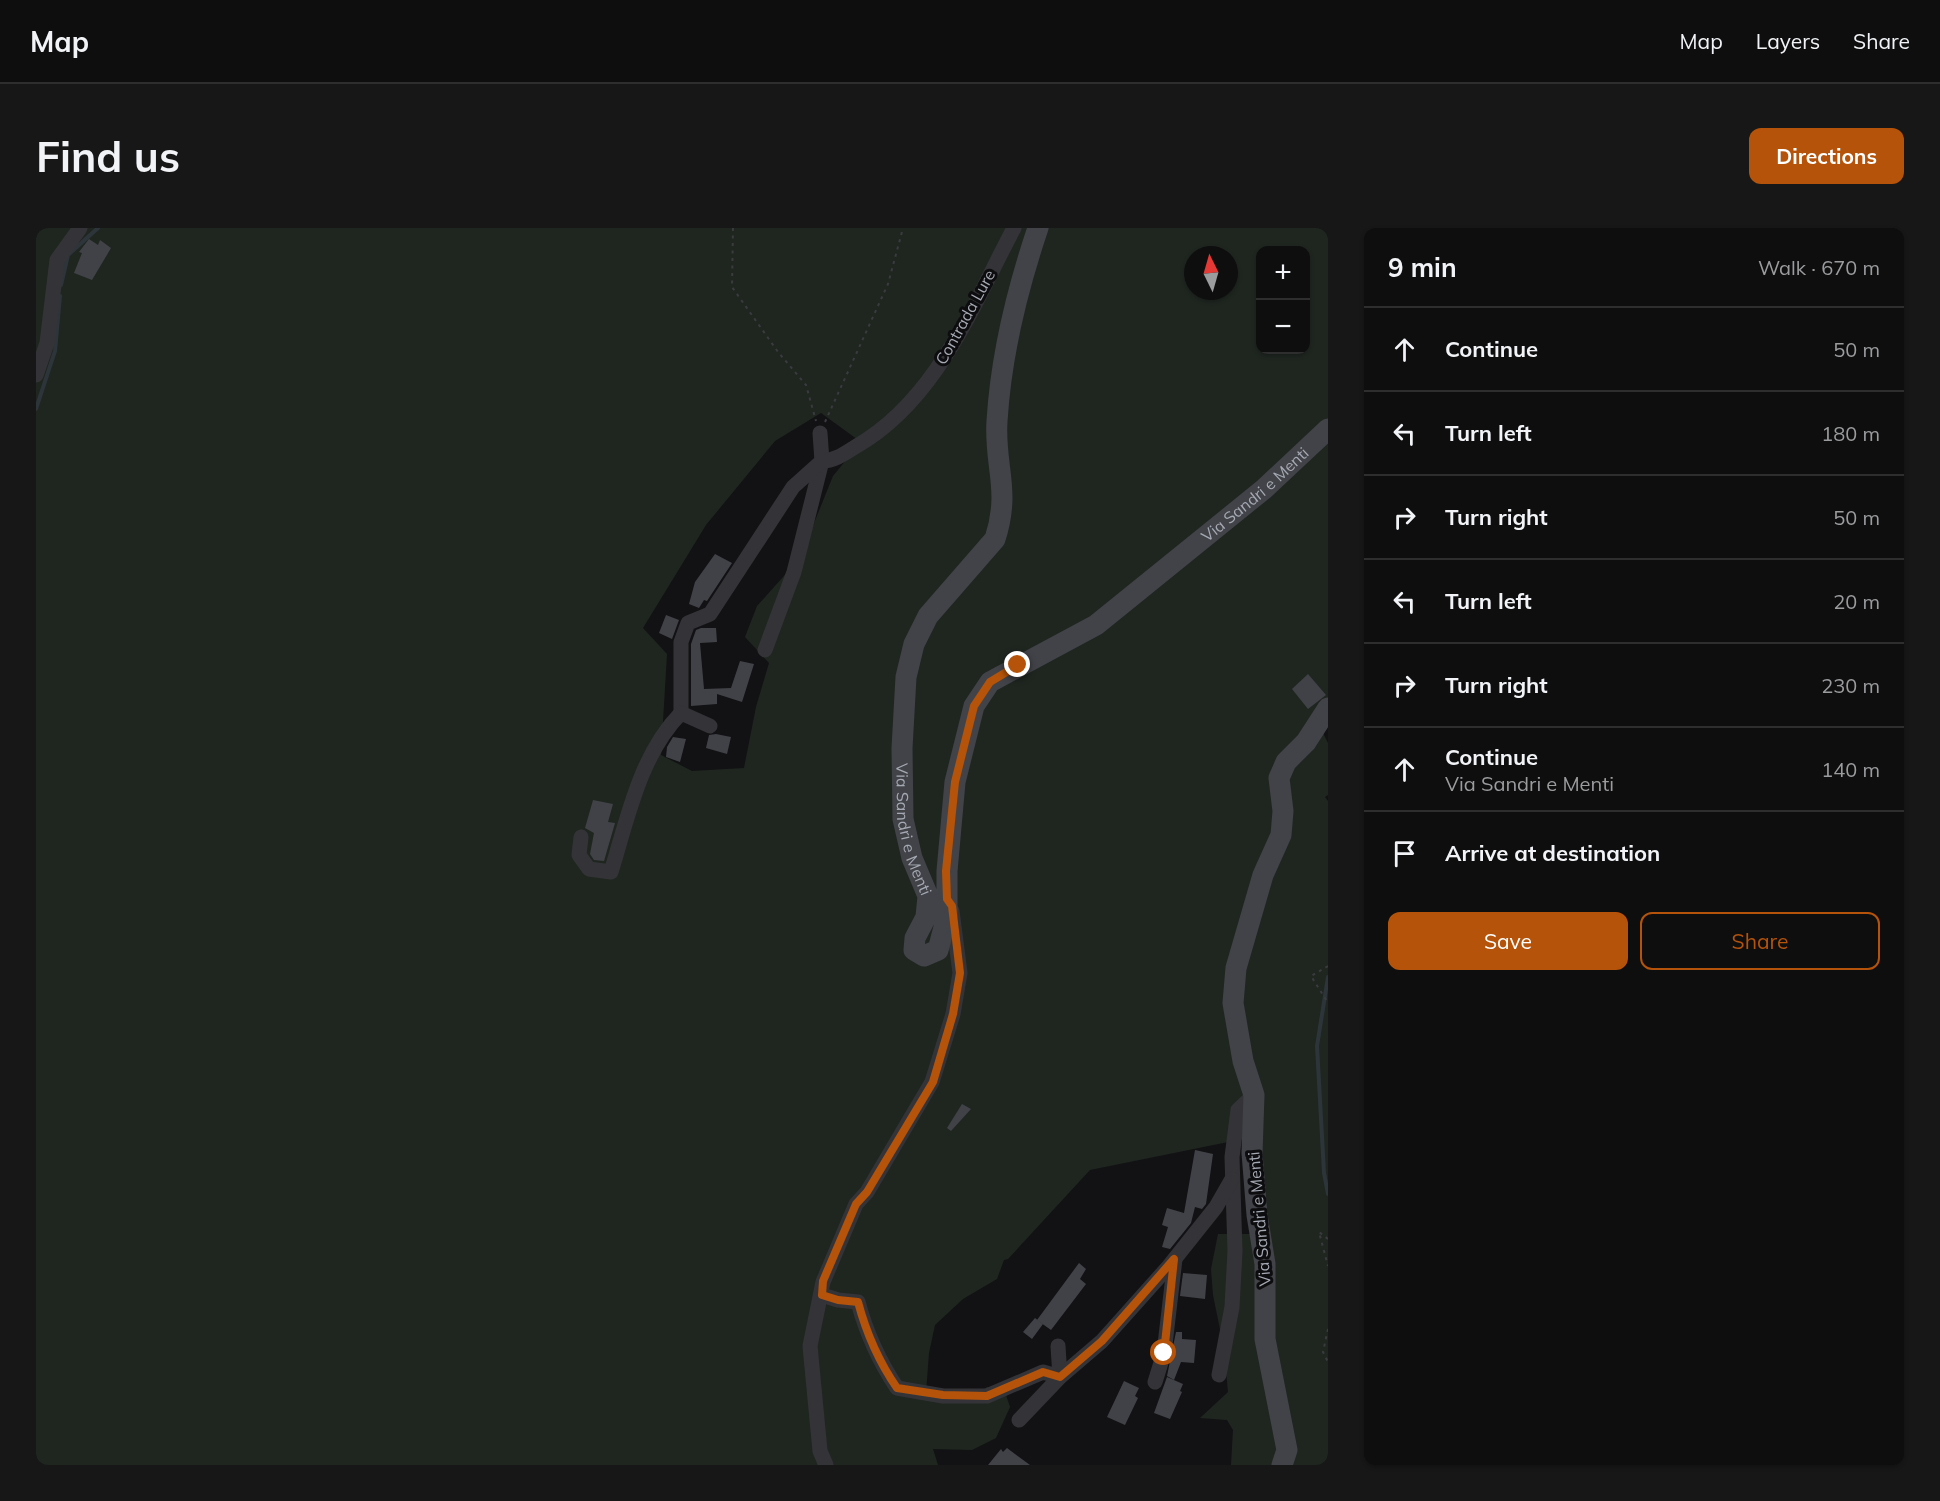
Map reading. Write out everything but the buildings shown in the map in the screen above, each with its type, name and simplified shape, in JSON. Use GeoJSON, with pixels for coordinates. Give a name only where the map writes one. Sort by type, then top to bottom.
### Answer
{"type":"FeatureCollection","features":[{"type":"Feature","properties":{"kind":"main road","name":"Via Sandri e Menti"},"geometry":{"type":"LineString","coordinates":[[1038,228],[1006,344],[1000,386],[996,424],[1004,499],[1000,523],[994,539],[928,616],[914,644],[906,677],[902,748],[903,819],[912,858],[928,896],[926,916],[915,938],[914,950],[924,956],[938,950],[947,916],[949,835],[955,782],[974,706],[990,682],[1096,625],[1264,489],[1328,429]]}},
{"type":"Feature","properties":{"kind":"main road","name":"Via Sandri e Menti"},"geometry":{"type":"LineString","coordinates":[[1282,1465],[1287,1450],[1265,1339],[1265,1264],[1257,1215],[1252,1153],[1254,1095],[1243,1061],[1233,1003],[1236,968],[1263,875],[1281,835],[1284,811],[1280,778],[1286,762],[1306,742],[1328,708]]}},
{"type":"Feature","properties":{"kind":"street"},"geometry":{"type":"LineString","coordinates":[[36,375],[47,343],[57,260],[80,228]]}},
{"type":"Feature","properties":{"kind":"street","name":"Contrada Lure"},"geometry":{"type":"LineString","coordinates":[[822,461],[831,461],[870,438],[904,412],[944,358],[1014,228]]}},
{"type":"Feature","properties":{"kind":"street"},"geometry":{"type":"LineString","coordinates":[[765,650],[794,572],[822,461],[820,433]]}},
{"type":"Feature","properties":{"kind":"street"},"geometry":{"type":"LineString","coordinates":[[581,837],[579,855],[589,870],[611,872],[640,777],[666,728],[681,713],[681,642],[688,623],[710,614],[793,487],[822,461]]}},
{"type":"Feature","properties":{"kind":"street"},"geometry":{"type":"LineString","coordinates":[[681,713],[710,726]]}},
{"type":"Feature","properties":{"kind":"street"},"geometry":{"type":"LineString","coordinates":[[826,1465],[820,1451],[810,1346],[823,1281],[856,1204],[867,1192],[933,1082],[959,992],[959,945],[952,906],[947,899]]}},
{"type":"Feature","properties":{"kind":"street"},"geometry":{"type":"LineString","coordinates":[[1219,1375],[1232,1307],[1235,1251],[1232,1157],[1238,1110],[1254,1095]]}},
{"type":"Feature","properties":{"kind":"street"},"geometry":{"type":"LineString","coordinates":[[1019,1420],[1060,1377],[1102,1341],[1216,1207],[1232,1179]]}},
{"type":"Feature","properties":{"kind":"street"},"geometry":{"type":"LineString","coordinates":[[1155,1382],[1164,1353],[1174,1259]]}},
{"type":"Feature","properties":{"kind":"street"},"geometry":{"type":"LineString","coordinates":[[822,1295],[838,1300],[858,1302],[864,1323],[884,1369],[897,1388],[943,1395],[987,1396],[1043,1372],[1060,1377]]}},
{"type":"Feature","properties":{"kind":"street"},"geometry":{"type":"LineString","coordinates":[[1058,1346],[1060,1377]]}},
{"type":"Feature","properties":{"kind":"path"},"geometry":{"type":"LineString","coordinates":[[733,228],[732,287],[778,352],[806,385],[820,433]]}},
{"type":"Feature","properties":{"kind":"path"},"geometry":{"type":"LineString","coordinates":[[820,433],[888,284],[903,228]]}},
{"type":"Feature","properties":{"kind":"path"},"geometry":{"type":"LineString","coordinates":[[1328,966],[1311,976],[1328,1003]]}},
{"type":"Feature","properties":{"kind":"path"},"geometry":{"type":"LineString","coordinates":[[1328,1239],[1319,1232],[1328,1266]]}},
{"type":"Feature","properties":{"kind":"path"},"geometry":{"type":"LineString","coordinates":[[1328,1329],[1323,1352],[1328,1362]]}},
{"type":"Feature","properties":{"kind":"shaded area"},"geometry":{"type":"Polygon","coordinates":[[[36,228],[1328,228],[1328,713],[1320,727],[1328,743],[1328,795],[1325,797],[1328,801],[1328,1465],[1231,1465],[1233,1430],[1227,1420],[1200,1418],[1228,1392],[1224,1349],[1213,1295],[1211,1269],[1218,1234],[1258,1234],[1248,1138],[1090,1170],[1008,1259],[1004,1260],[997,1279],[963,1299],[935,1325],[929,1353],[926,1393],[974,1396],[987,1387],[1004,1389],[1010,1407],[996,1438],[972,1450],[933,1449],[938,1465],[36,1465],[36,228]],[[821,413],[775,441],[706,525],[643,628],[667,654],[661,755],[692,771],[744,768],[756,707],[769,663],[745,637],[757,606],[800,558],[833,476],[861,442],[821,413]]]}},
{"type":"Feature","properties":{"kind":"waterway"},"geometry":{"type":"LineString","coordinates":[[61,285],[68,255],[98,228]]}},
{"type":"Feature","properties":{"kind":"waterway"},"geometry":{"type":"LineString","coordinates":[[36,409],[55,351],[60,296]]}},
{"type":"Feature","properties":{"kind":"waterway"},"geometry":{"type":"LineString","coordinates":[[1328,977],[1317,1046],[1324,1173],[1328,1194]]}},
{"type":"Feature","properties":{"kind":"route"},"geometry":{"type":"LineString","coordinates":[[1018,665],[990,682],[974,706],[955,782],[946,871],[947,899],[952,906],[954,929],[959,945],[959,992],[933,1082],[867,1192],[856,1204],[823,1281],[822,1295],[838,1300],[858,1302],[864,1323],[884,1369],[897,1388],[943,1395],[987,1396],[1029,1380],[1043,1372],[1060,1377],[1102,1341],[1174,1259],[1164,1353]]}}]}
